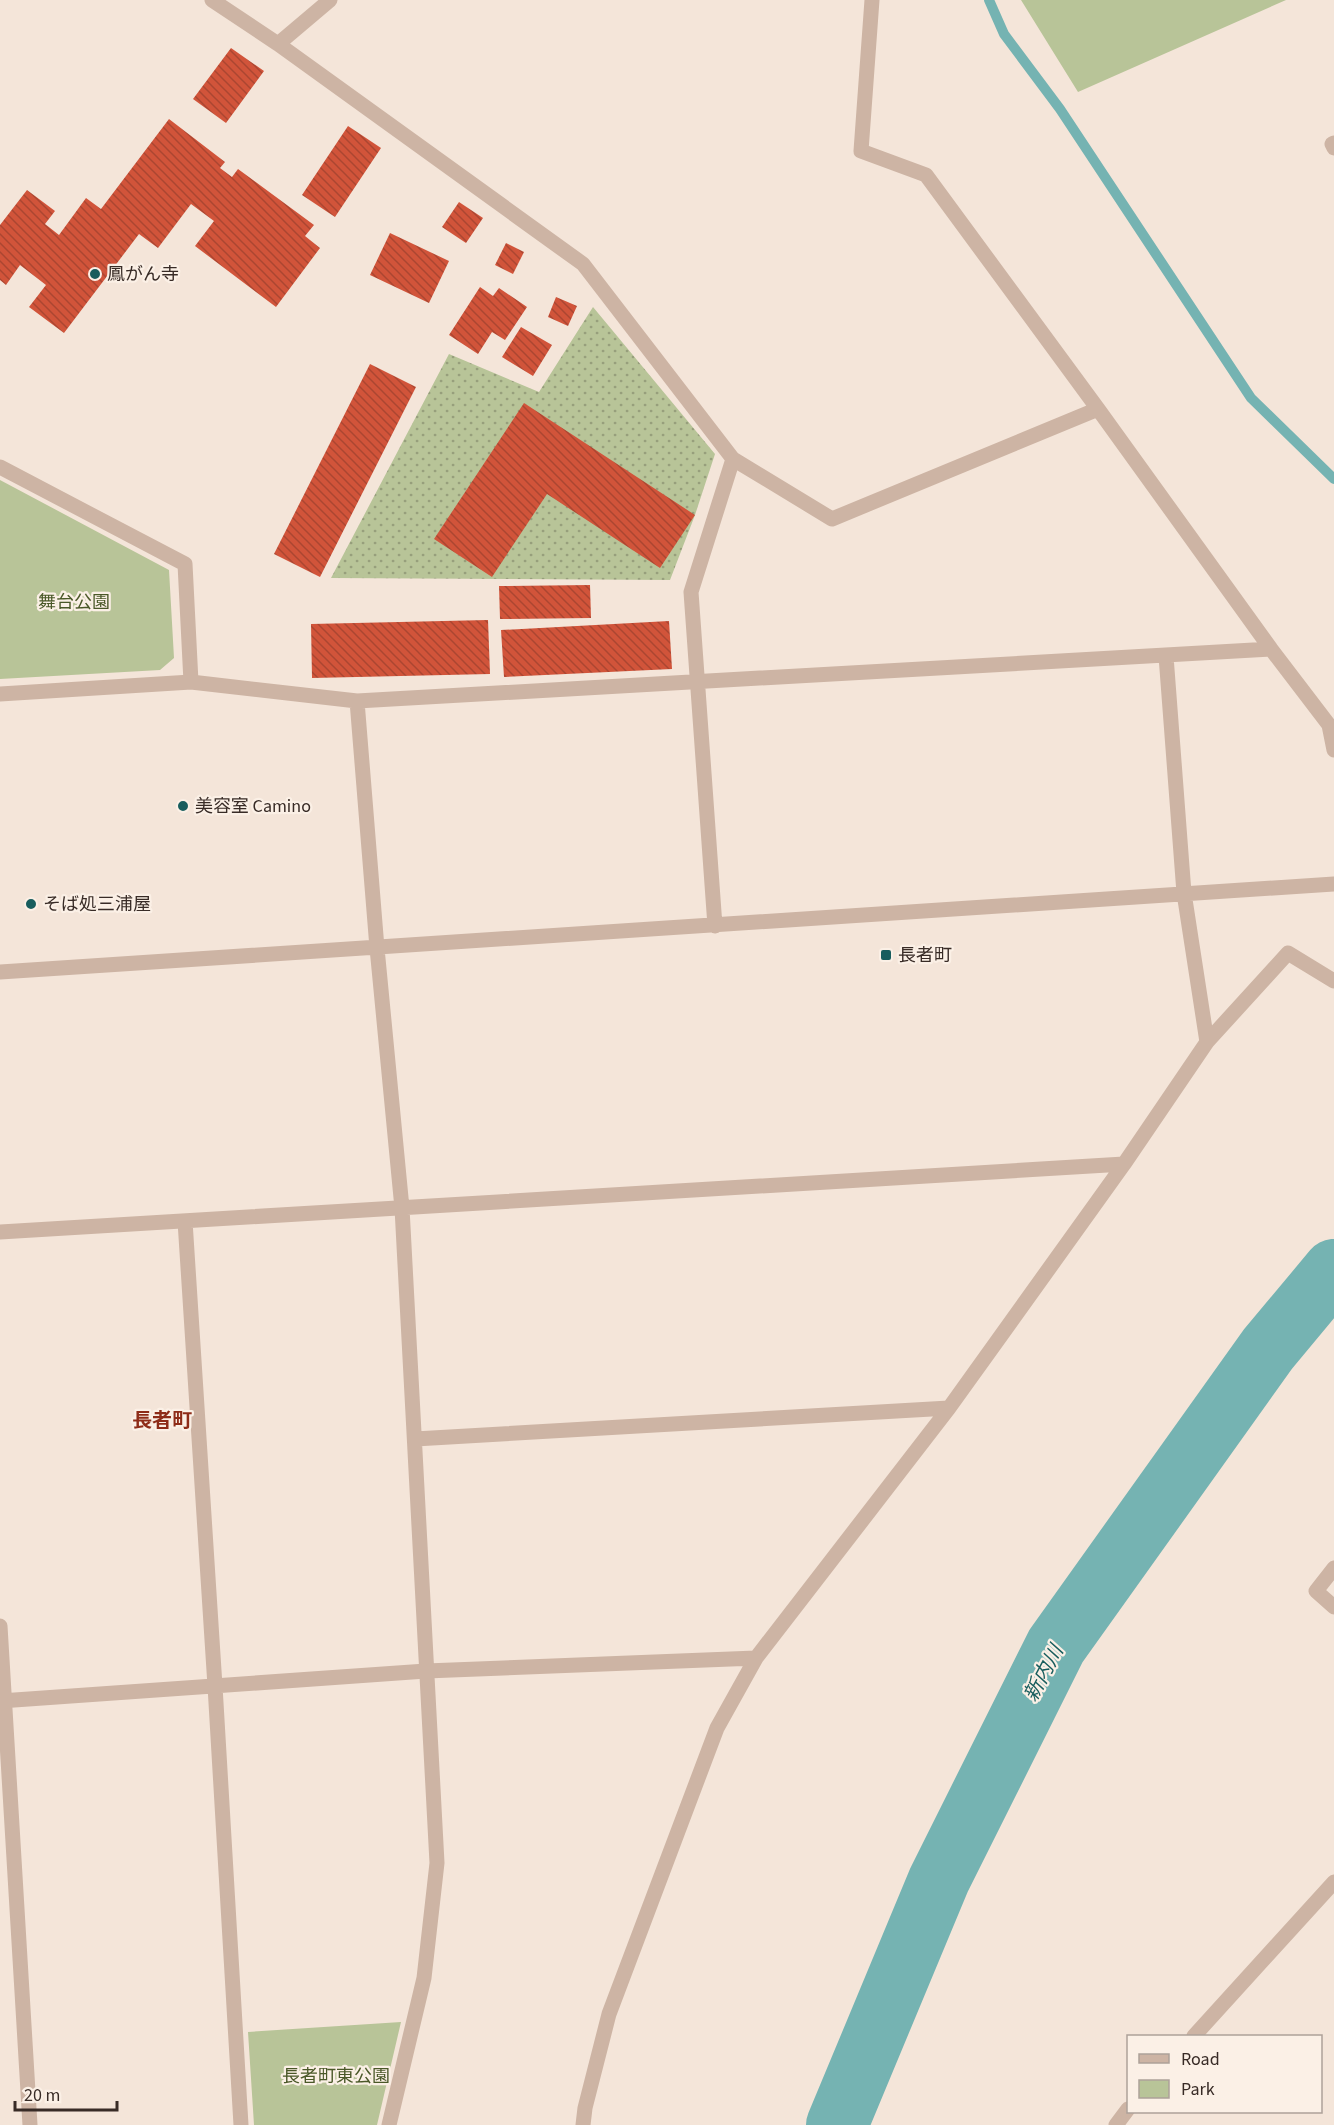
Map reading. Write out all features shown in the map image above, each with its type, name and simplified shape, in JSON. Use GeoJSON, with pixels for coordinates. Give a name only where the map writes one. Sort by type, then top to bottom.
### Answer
{"type":"FeatureCollection","features":[{"type":"Feature","properties":{"kind":"street"},"geometry":{"type":"LineString","coordinates":[[212,0],[278,44],[583,264],[733,459],[832,519],[1098,409]]}},
{"type":"Feature","properties":{"kind":"street"},"geometry":{"type":"LineString","coordinates":[[278,44],[330,0]]}},
{"type":"Feature","properties":{"kind":"street"},"geometry":{"type":"LineString","coordinates":[[872,0],[861,151],[926,175],[1271,650],[1329,724],[1334,750]]}},
{"type":"Feature","properties":{"kind":"street"},"geometry":{"type":"LineString","coordinates":[[1334,142],[1332,144],[1334,148]]}},
{"type":"Feature","properties":{"kind":"street"},"geometry":{"type":"LineString","coordinates":[[715,926],[691,591],[733,459]]}},
{"type":"Feature","properties":{"kind":"street"},"geometry":{"type":"LineString","coordinates":[[0,467],[185,564],[191,682]]}},
{"type":"Feature","properties":{"kind":"street"},"geometry":{"type":"LineString","coordinates":[[0,694],[191,682],[357,701],[1271,650]]}},
{"type":"Feature","properties":{"kind":"street"},"geometry":{"type":"LineString","coordinates":[[1166,656],[1184,893],[1208,1042]]}},
{"type":"Feature","properties":{"kind":"street"},"geometry":{"type":"LineString","coordinates":[[357,701],[377,948],[402,1208],[437,1863],[424,1978],[389,2125]]}},
{"type":"Feature","properties":{"kind":"street"},"geometry":{"type":"LineString","coordinates":[[0,972],[1334,884]]}},
{"type":"Feature","properties":{"kind":"street"},"geometry":{"type":"LineString","coordinates":[[583,2125],[585,2108],[609,2014],[717,1728],[756,1658],[949,1408],[1124,1164],[1208,1042],[1288,953],[1334,981]]}},
{"type":"Feature","properties":{"kind":"street"},"geometry":{"type":"LineString","coordinates":[[0,1232],[1124,1164]]}},
{"type":"Feature","properties":{"kind":"street"},"geometry":{"type":"LineString","coordinates":[[185,1221],[241,2125]]}},
{"type":"Feature","properties":{"kind":"street"},"geometry":{"type":"LineString","coordinates":[[415,1439],[949,1408]]}},
{"type":"Feature","properties":{"kind":"street"},"geometry":{"type":"LineString","coordinates":[[1334,1568],[1316,1591],[1334,1607]]}},
{"type":"Feature","properties":{"kind":"street"},"geometry":{"type":"LineString","coordinates":[[0,1626],[30,2125]]}},
{"type":"Feature","properties":{"kind":"street"},"geometry":{"type":"LineString","coordinates":[[3,1701],[426,1671],[756,1658]]}},
{"type":"Feature","properties":{"kind":"street"},"geometry":{"type":"LineString","coordinates":[[1196,2035],[1334,1882]]}},
{"type":"Feature","properties":{"kind":"street"},"geometry":{"type":"LineString","coordinates":[[1112,2124],[1127,2110]]}},
{"type":"Feature","properties":{"kind":"green space"},"geometry":{"type":"Polygon","coordinates":[[[1021,0],[1286,0],[1078,92],[1021,0]]]}},
{"type":"Feature","properties":{"kind":"green space"},"geometry":{"type":"Polygon","coordinates":[[[593,307],[715,454],[670,580],[331,578],[449,354],[539,392],[593,307]]]}},
{"type":"Feature","properties":{"kind":"green space","name":"舞台公園"},"geometry":{"type":"Polygon","coordinates":[[[0,480],[169,570],[174,658],[160,670],[0,679],[0,480]]]}},
{"type":"Feature","properties":{"kind":"green space","name":"長者町東公園"},"geometry":{"type":"Polygon","coordinates":[[[401,2022],[377,2125],[254,2125],[248,2032],[401,2022]]]}},
{"type":"Feature","properties":{"kind":"building"},"geometry":{"type":"Polygon","coordinates":[[[231,48],[264,71],[226,123],[193,99],[231,48]]]}},
{"type":"Feature","properties":{"kind":"building"},"geometry":{"type":"Polygon","coordinates":[[[169,119],[225,162],[220,168],[232,177],[238,169],[314,225],[305,236],[320,248],[276,307],[195,246],[214,221],[191,204],[158,248],[139,234],[64,333],[29,307],[46,285],[20,265],[6,285],[0,280],[0,225],[27,190],[55,211],[45,224],[59,235],[86,198],[101,209],[169,119]]]}},
{"type":"Feature","properties":{"kind":"building"},"geometry":{"type":"Polygon","coordinates":[[[348,126],[381,148],[335,217],[302,195],[348,126]]]}},
{"type":"Feature","properties":{"kind":"building"},"geometry":{"type":"Polygon","coordinates":[[[459,202],[483,218],[466,243],[442,227],[459,202]]]}},
{"type":"Feature","properties":{"kind":"building"},"geometry":{"type":"Polygon","coordinates":[[[390,233],[449,261],[429,303],[370,275],[390,233]]]}},
{"type":"Feature","properties":{"kind":"building"},"geometry":{"type":"Polygon","coordinates":[[[506,243],[524,252],[513,274],[495,265],[506,243]]]}},
{"type":"Feature","properties":{"kind":"building"},"geometry":{"type":"Polygon","coordinates":[[[480,287],[493,296],[499,288],[527,307],[505,340],[492,332],[478,354],[449,335],[480,287]]]}},
{"type":"Feature","properties":{"kind":"building"},"geometry":{"type":"Polygon","coordinates":[[[556,297],[577,306],[568,326],[548,317],[556,297]]]}},
{"type":"Feature","properties":{"kind":"building"},"geometry":{"type":"Polygon","coordinates":[[[521,327],[552,345],[533,376],[502,357],[521,327]]]}},
{"type":"Feature","properties":{"kind":"building"},"geometry":{"type":"Polygon","coordinates":[[[370,364],[416,387],[320,577],[274,554],[370,364]]]}},
{"type":"Feature","properties":{"kind":"building"},"geometry":{"type":"Polygon","coordinates":[[[524,403],[695,515],[660,568],[547,494],[492,577],[434,539],[524,403]]]}},
{"type":"Feature","properties":{"kind":"building"},"geometry":{"type":"Polygon","coordinates":[[[590,585],[591,618],[500,619],[499,586],[590,585]]]}},
{"type":"Feature","properties":{"kind":"building"},"geometry":{"type":"Polygon","coordinates":[[[488,620],[490,674],[312,678],[311,624],[488,620]]]}},
{"type":"Feature","properties":{"kind":"building"},"geometry":{"type":"Polygon","coordinates":[[[669,621],[672,669],[504,677],[501,630],[669,621]]]}},
{"type":"Feature","properties":{"kind":"waterway"},"geometry":{"type":"LineString","coordinates":[[989,0],[1004,34],[1060,109],[1251,398],[1334,479]]}},
{"type":"Feature","properties":{"kind":"waterway","name":"新内川"},"geometry":{"type":"LineString","coordinates":[[837,2125],[939,1880],[1056,1646],[1268,1349],[1334,1270]]}},
{"type":"Feature","properties":{"kind":"place","name":"鳳がん寺"},"geometry":{"type":"Point","coordinates":[95,274]}},
{"type":"Feature","properties":{"kind":"place","name":"美容室 Camino"},"geometry":{"type":"Point","coordinates":[183,806]}},
{"type":"Feature","properties":{"kind":"place","name":"そば処三浦屋"},"geometry":{"type":"Point","coordinates":[31,904]}},
{"type":"Feature","properties":{"kind":"place","name":"長者町"},"geometry":{"type":"Point","coordinates":[886,955]}},
{"type":"Feature","properties":{"kind":"district","name":"長者町"},"geometry":{"type":"Point","coordinates":[162,1420]}}]}
